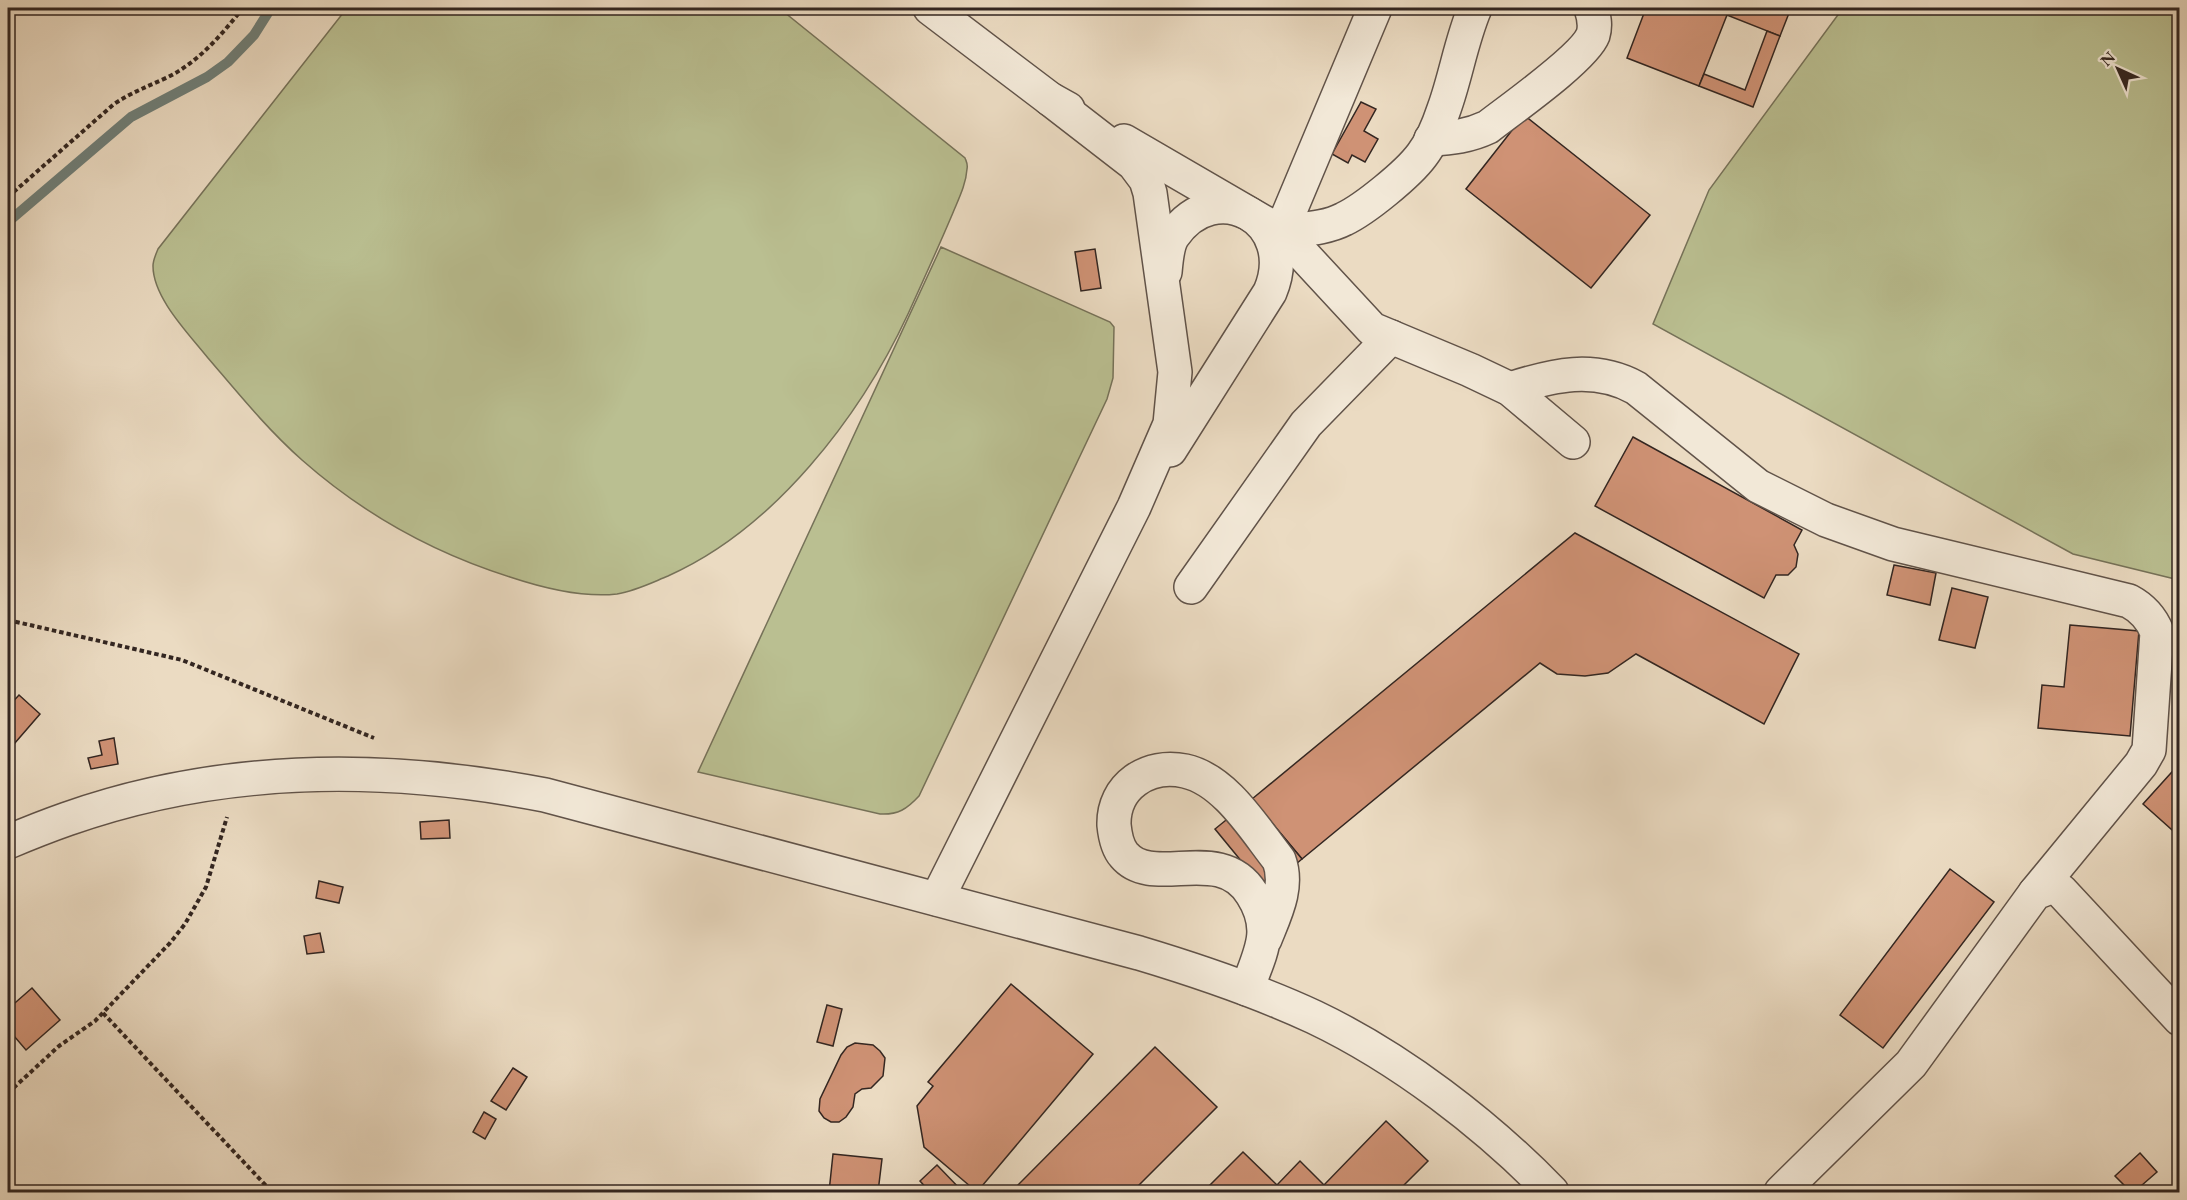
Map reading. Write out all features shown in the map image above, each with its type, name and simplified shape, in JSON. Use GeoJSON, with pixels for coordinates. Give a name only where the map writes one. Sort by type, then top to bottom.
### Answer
{"type":"FeatureCollection","features":[{"type":"Feature","properties":{"kind":"street"},"geometry":{"type":"LineString","coordinates":[[930,8],[1134,164],[1146,180],[1150,193],[1166,307],[1174,390],[1170,424],[1134,507],[937,899]]}},
{"type":"Feature","properties":{"kind":"street"},"geometry":{"type":"LineString","coordinates":[[1281,232],[1376,8]]}},
{"type":"Feature","properties":{"kind":"street"},"geometry":{"type":"LineString","coordinates":[[1281,232],[1324,226],[1343,220],[1363,207],[1422,156],[1444,109],[1465,31],[1475,8]]}},
{"type":"Feature","properties":{"kind":"street"},"geometry":{"type":"LineString","coordinates":[[1431,139],[1454,138],[1473,134],[1488,127],[1580,54],[1592,37],[1595,27],[1591,8]]}},
{"type":"Feature","properties":{"kind":"street"},"geometry":{"type":"LineString","coordinates":[[1050,99],[1281,232],[1372,329],[1510,389],[1573,442]]}},
{"type":"Feature","properties":{"kind":"street"},"geometry":{"type":"LineString","coordinates":[[1134,507],[1264,303],[1274,282],[1277,256],[1270,235],[1258,219],[1248,212],[1230,207],[1212,208],[1192,217],[1172,238],[1165,270],[1166,307]]}},
{"type":"Feature","properties":{"kind":"street"},"geometry":{"type":"LineString","coordinates":[[1173,361],[1210,356],[1252,320]]}},
{"type":"Feature","properties":{"kind":"street"},"geometry":{"type":"LineString","coordinates":[[1191,587],[1306,424],[1390,337]]}},
{"type":"Feature","properties":{"kind":"street"},"geometry":{"type":"LineString","coordinates":[[1510,389],[1562,374],[1589,374],[1625,382],[1636,388],[1758,486],[1826,520],[1893,544],[2129,601],[2144,611],[2152,620],[2157,632],[2149,750],[2141,764],[2035,893],[1911,1064],[1781,1192]]}},
{"type":"Feature","properties":{"kind":"street"},"geometry":{"type":"LineString","coordinates":[[1247,989],[1281,896],[1283,871],[1279,860],[1232,801],[1217,786],[1203,777],[1185,770],[1164,770],[1148,773],[1131,782],[1119,796],[1114,812],[1117,843],[1124,855],[1132,862],[1145,867],[1207,868],[1222,870],[1234,875],[1250,890],[1259,906],[1265,939]]}},
{"type":"Feature","properties":{"kind":"street"},"geometry":{"type":"LineString","coordinates":[[8,842],[67,819],[161,793],[288,774],[365,773],[444,779],[508,788],[590,806],[1139,953],[1247,989],[1317,1018],[1406,1071],[1491,1134],[1552,1192]]}},
{"type":"Feature","properties":{"kind":"street"},"geometry":{"type":"LineString","coordinates":[[2035,893],[2053,886],[2061,891],[2180,1019]]}},
{"type":"Feature","properties":{"kind":"path"},"geometry":{"type":"LineString","coordinates":[[8,197],[114,104],[130,93],[170,76],[200,56],[243,8]]}},
{"type":"Feature","properties":{"kind":"path"},"geometry":{"type":"LineString","coordinates":[[8,620],[182,660],[375,738]]}},
{"type":"Feature","properties":{"kind":"path"},"geometry":{"type":"LineString","coordinates":[[8,1093],[59,1046],[95,1022],[170,943],[196,907],[214,866],[238,780]]}},
{"type":"Feature","properties":{"kind":"path"},"geometry":{"type":"LineString","coordinates":[[104,1013],[272,1192]]}},
{"type":"Feature","properties":{"kind":"green space"},"geometry":{"type":"Polygon","coordinates":[[[347,8],[779,8],[965,158],[967,166],[965,181],[952,215],[908,314],[865,392],[839,430],[810,466],[778,500],[743,530],[707,555],[668,576],[637,589],[617,594],[590,595],[563,591],[482,567],[400,529],[374,514],[325,479],[289,448],[265,423],[182,327],[165,303],[155,278],[153,264],[158,249],[347,8]]]}},
{"type":"Feature","properties":{"kind":"green space"},"geometry":{"type":"Polygon","coordinates":[[[1843,8],[2179,8],[2179,580],[2073,554],[1653,324],[1709,190],[1843,8]]]}},
{"type":"Feature","properties":{"kind":"green space"},"geometry":{"type":"Polygon","coordinates":[[[941,247],[1110,322],[1114,327],[1113,378],[1107,399],[919,796],[902,810],[880,814],[698,772],[941,247]]]}},
{"type":"Feature","properties":{"kind":"building"},"geometry":{"type":"Polygon","coordinates":[[[1646,8],[1791,8],[1780,36],[1727,15],[1699,86],[1627,58],[1646,8]]]}},
{"type":"Feature","properties":{"kind":"building"},"geometry":{"type":"Polygon","coordinates":[[[1767,31],[1780,36],[1753,107],[1699,86],[1704,74],[1745,90],[1767,31]]]}},
{"type":"Feature","properties":{"kind":"building"},"geometry":{"type":"Polygon","coordinates":[[[1361,102],[1376,109],[1364,131],[1378,139],[1365,162],[1352,155],[1348,163],[1332,154],[1361,102]]]}},
{"type":"Feature","properties":{"kind":"building"},"geometry":{"type":"Polygon","coordinates":[[[1524,115],[1650,215],[1591,288],[1466,189],[1524,115]]]}},
{"type":"Feature","properties":{"kind":"building"},"geometry":{"type":"Polygon","coordinates":[[[1095,249],[1101,288],[1081,291],[1075,252],[1095,249]]]}},
{"type":"Feature","properties":{"kind":"building"},"geometry":{"type":"Polygon","coordinates":[[[1633,437],[1802,530],[1794,545],[1798,554],[1796,567],[1788,575],[1776,575],[1764,598],[1595,506],[1633,437]]]}},
{"type":"Feature","properties":{"kind":"building"},"geometry":{"type":"Polygon","coordinates":[[[1575,533],[1799,654],[1764,724],[1636,654],[1608,673],[1585,676],[1557,674],[1540,663],[1302,859],[1252,799],[1575,533]]]}},
{"type":"Feature","properties":{"kind":"building"},"geometry":{"type":"Polygon","coordinates":[[[1894,565],[1936,573],[1930,605],[1887,595],[1894,565]]]}},
{"type":"Feature","properties":{"kind":"building"},"geometry":{"type":"Polygon","coordinates":[[[1952,588],[1988,597],[1975,648],[1939,640],[1952,588]]]}},
{"type":"Feature","properties":{"kind":"building"},"geometry":{"type":"Polygon","coordinates":[[[2070,625],[2139,631],[2130,736],[2038,728],[2042,685],[2064,687],[2070,625]]]}},
{"type":"Feature","properties":{"kind":"building"},"geometry":{"type":"Polygon","coordinates":[[[19,695],[40,714],[8,751],[8,707],[19,695]]]}},
{"type":"Feature","properties":{"kind":"building"},"geometry":{"type":"Polygon","coordinates":[[[114,738],[118,764],[91,769],[88,758],[102,755],[99,741],[114,738]]]}},
{"type":"Feature","properties":{"kind":"building"},"geometry":{"type":"Polygon","coordinates":[[[2180,763],[2180,837],[2143,804],[2180,763]]]}},
{"type":"Feature","properties":{"kind":"building"},"geometry":{"type":"Polygon","coordinates":[[[1252,799],[1302,859],[1265,890],[1215,829],[1252,799]]]}},
{"type":"Feature","properties":{"kind":"building"},"geometry":{"type":"Polygon","coordinates":[[[449,820],[450,838],[421,839],[420,822],[449,820]]]}},
{"type":"Feature","properties":{"kind":"building"},"geometry":{"type":"Polygon","coordinates":[[[1950,869],[1994,902],[1883,1048],[1840,1015],[1950,869]]]}},
{"type":"Feature","properties":{"kind":"building"},"geometry":{"type":"Polygon","coordinates":[[[319,881],[343,887],[339,903],[316,898],[319,881]]]}},
{"type":"Feature","properties":{"kind":"building"},"geometry":{"type":"Polygon","coordinates":[[[320,933],[324,952],[307,954],[304,936],[320,933]]]}},
{"type":"Feature","properties":{"kind":"building"},"geometry":{"type":"Polygon","coordinates":[[[1011,984],[1093,1054],[977,1192],[924,1147],[917,1106],[933,1086],[928,1082],[1011,984]]]}},
{"type":"Feature","properties":{"kind":"building"},"geometry":{"type":"Polygon","coordinates":[[[32,988],[60,1020],[26,1050],[8,1029],[8,1009],[32,988]]]}},
{"type":"Feature","properties":{"kind":"building"},"geometry":{"type":"Polygon","coordinates":[[[827,1005],[842,1009],[833,1046],[817,1042],[827,1005]]]}},
{"type":"Feature","properties":{"kind":"building"},"geometry":{"type":"Polygon","coordinates":[[[855,1043],[873,1045],[880,1051],[885,1058],[883,1076],[871,1088],[862,1089],[855,1094],[853,1107],[846,1117],[839,1122],[831,1122],[819,1111],[820,1099],[841,1055],[847,1047],[855,1043]]]}},
{"type":"Feature","properties":{"kind":"building"},"geometry":{"type":"Polygon","coordinates":[[[1155,1047],[1217,1107],[1132,1192],[1011,1192],[1155,1047]]]}},
{"type":"Feature","properties":{"kind":"building"},"geometry":{"type":"Polygon","coordinates":[[[513,1068],[527,1077],[506,1110],[491,1101],[513,1068]]]}},
{"type":"Feature","properties":{"kind":"building"},"geometry":{"type":"Polygon","coordinates":[[[484,1112],[496,1119],[485,1139],[473,1132],[484,1112]]]}},
{"type":"Feature","properties":{"kind":"building"},"geometry":{"type":"Polygon","coordinates":[[[1386,1121],[1428,1161],[1397,1192],[1203,1192],[1243,1152],[1277,1185],[1300,1161],[1324,1185],[1386,1121]]]}},
{"type":"Feature","properties":{"kind":"building"},"geometry":{"type":"Polygon","coordinates":[[[2140,1153],[2157,1172],[2134,1192],[2131,1192],[2115,1176],[2140,1153]]]}},
{"type":"Feature","properties":{"kind":"building"},"geometry":{"type":"Polygon","coordinates":[[[833,1154],[882,1159],[878,1192],[829,1192],[833,1154]]]}},
{"type":"Feature","properties":{"kind":"building"},"geometry":{"type":"Polygon","coordinates":[[[937,1165],[963,1192],[930,1192],[920,1181],[937,1165]]]}},
{"type":"Feature","properties":{"kind":"waterway"},"geometry":{"type":"LineString","coordinates":[[8,222],[131,117],[207,77],[228,62],[254,35],[271,8]]}}]}
